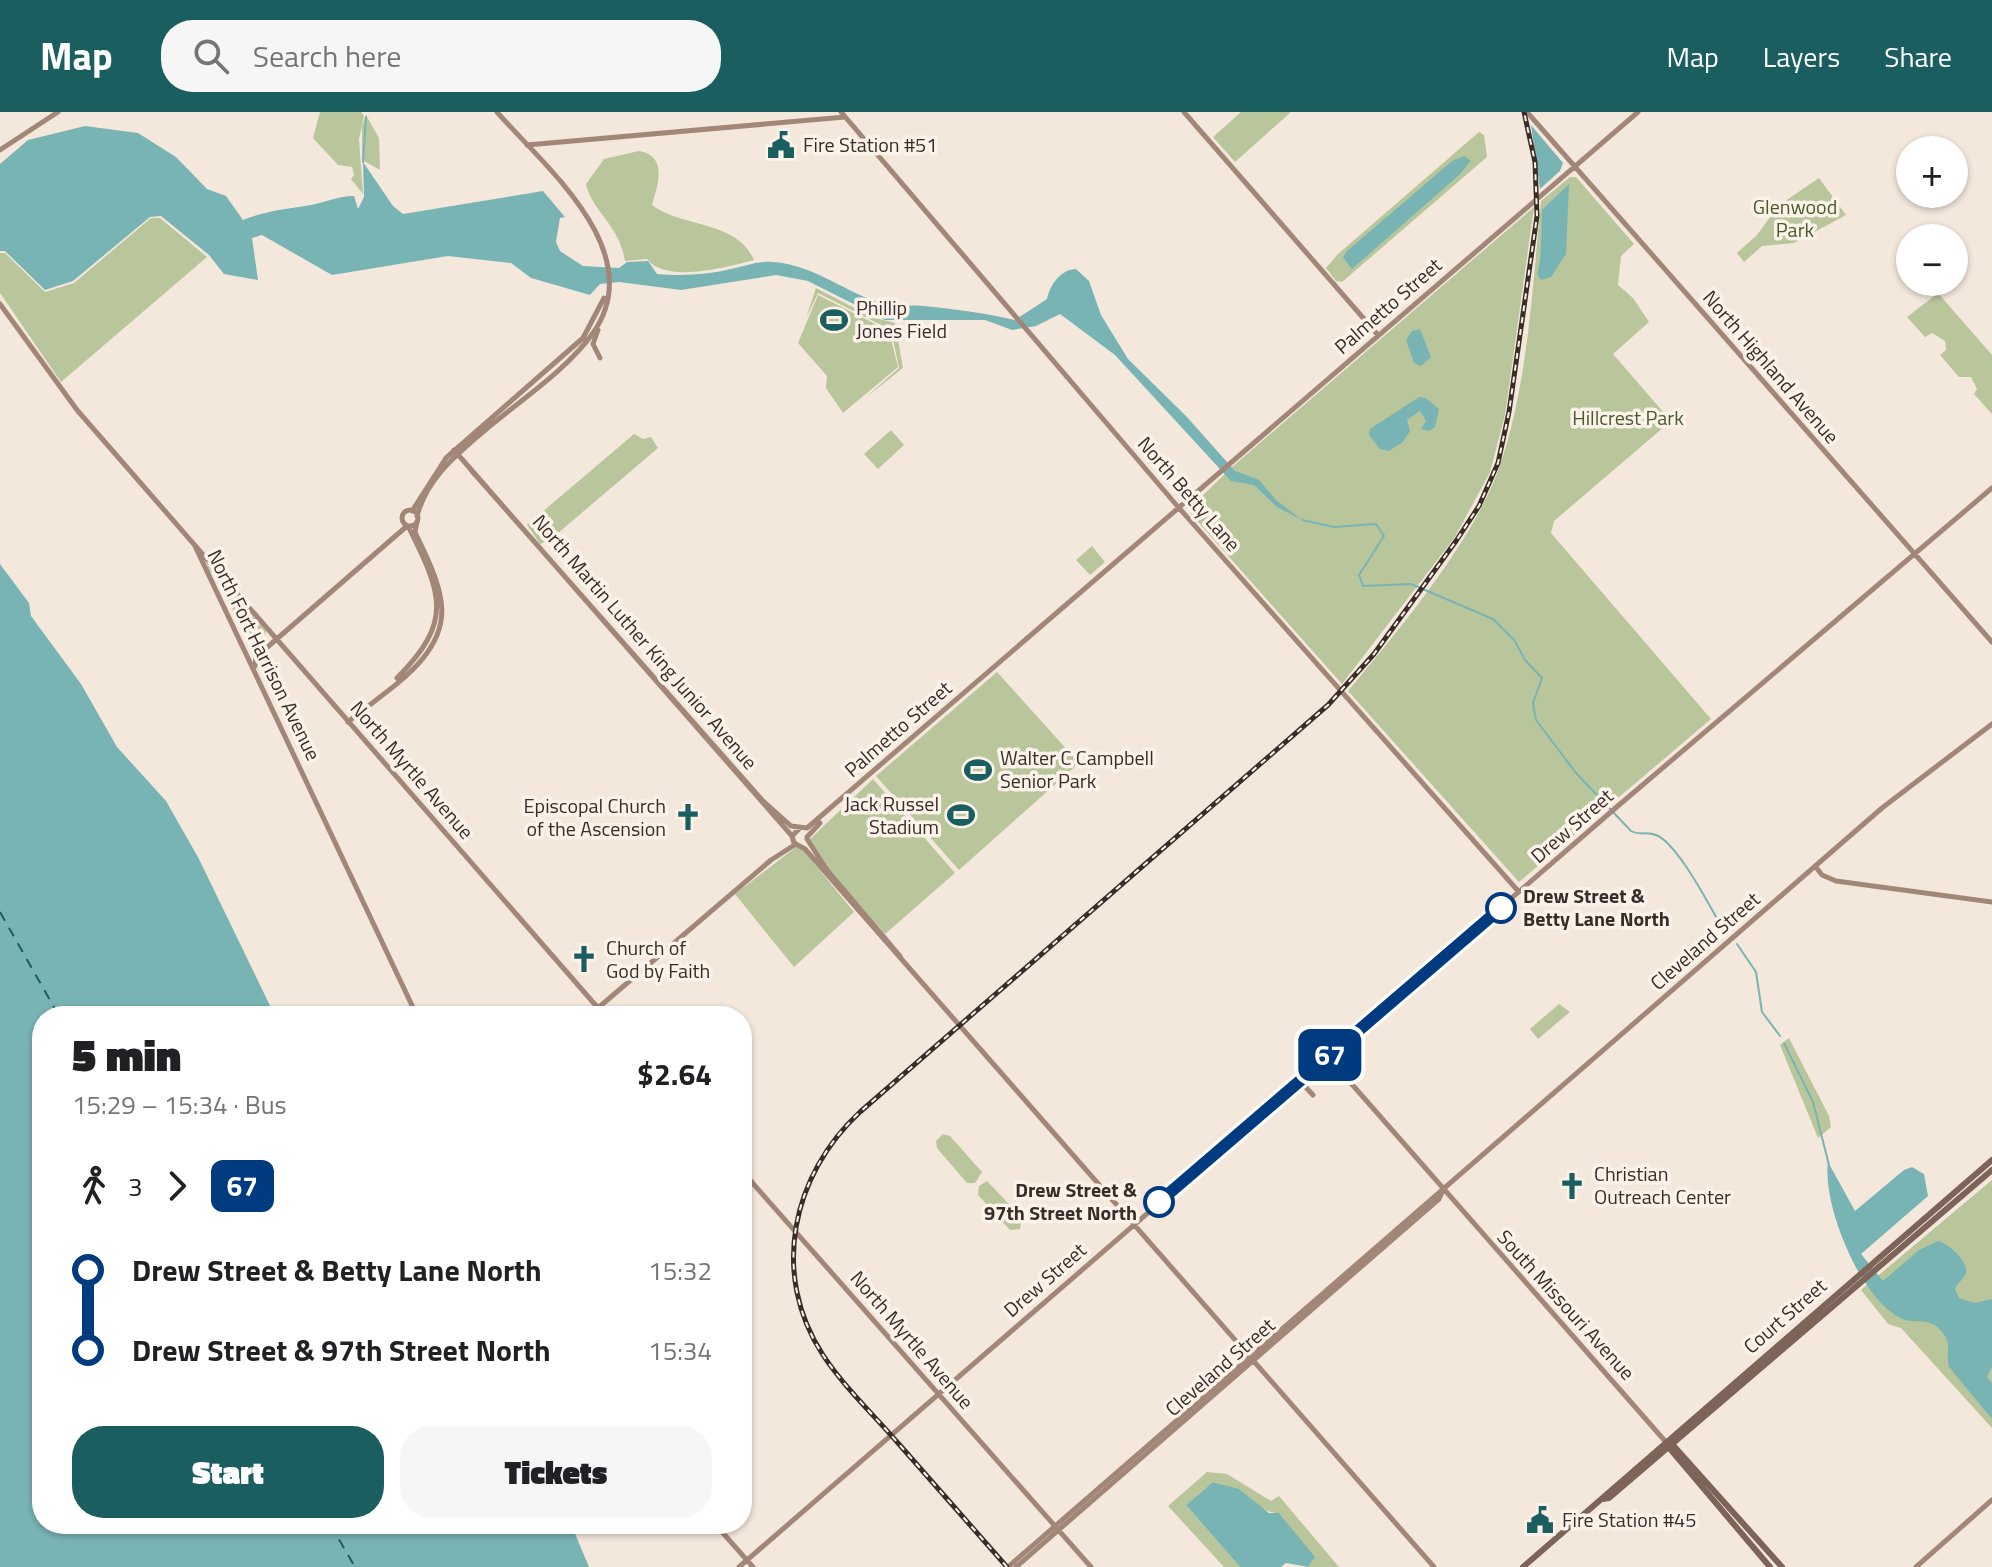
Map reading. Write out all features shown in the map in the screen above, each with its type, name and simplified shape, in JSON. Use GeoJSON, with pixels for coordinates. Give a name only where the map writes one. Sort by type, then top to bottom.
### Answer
{"type":"FeatureCollection","features":[{"type":"Feature","properties":{"kind":"main road","name":"Court Street"},"geometry":{"type":"LineString","coordinates":[[1523,1567],[1653,1461],[1992,1160]]}},
{"type":"Feature","properties":{"kind":"main road","name":"Court Street"},"geometry":{"type":"LineString","coordinates":[[1874,1266],[1992,1170]]}},
{"type":"Feature","properties":{"kind":"main road","name":"Court Street"},"geometry":{"type":"LineString","coordinates":[[1603,1499],[1605,1493],[1724,1401],[1791,1333],[1859,1280]]}},
{"type":"Feature","properties":{"kind":"main road"},"geometry":{"type":"LineString","coordinates":[[1687,1459],[1682,1445],[1689,1430]]}},
{"type":"Feature","properties":{"kind":"main road","name":"South Missouri Avenue"},"geometry":{"type":"LineString","coordinates":[[1669,1444],[1687,1459],[1782,1567]]}},
{"type":"Feature","properties":{"kind":"main road","name":"South Missouri Avenue"},"geometry":{"type":"LineString","coordinates":[[1669,1444],[1685,1468],[1770,1567]]}},
{"type":"Feature","properties":{"kind":"main road"},"geometry":{"type":"LineString","coordinates":[[1653,1461],[1668,1458],[1685,1468]]}},
{"type":"Feature","properties":{"kind":"street"},"geometry":{"type":"LineString","coordinates":[[0,150],[58,112]]}},
{"type":"Feature","properties":{"kind":"street"},"geometry":{"type":"LineString","coordinates":[[497,112],[590,218],[607,262],[607,290],[593,344],[600,358]]}},
{"type":"Feature","properties":{"kind":"street"},"geometry":{"type":"LineString","coordinates":[[1184,112],[1378,335]]}},
{"type":"Feature","properties":{"kind":"street","name":"North Highland Avenue"},"geometry":{"type":"LineString","coordinates":[[1527,112],[1992,642]]}},
{"type":"Feature","properties":{"kind":"street","name":"Palmetto Street"},"geometry":{"type":"LineString","coordinates":[[798,845],[1229,464],[1638,112]]}},
{"type":"Feature","properties":{"kind":"street"},"geometry":{"type":"LineString","coordinates":[[526,145],[843,114]]}},
{"type":"Feature","properties":{"kind":"street","name":"North Betty Lane"},"geometry":{"type":"LineString","coordinates":[[843,114],[1179,508],[1519,892]]}},
{"type":"Feature","properties":{"kind":"street"},"geometry":{"type":"LineString","coordinates":[[348,722],[419,663],[435,636],[441,602],[415,532],[417,519],[438,474],[456,452],[589,331],[607,290]]}},
{"type":"Feature","properties":{"kind":"street","name":"North Fort Harrison Avenue"},"geometry":{"type":"LineString","coordinates":[[0,304],[65,396],[195,545],[412,1006]]}},
{"type":"Feature","properties":{"kind":"street"},"geometry":{"type":"LineString","coordinates":[[435,636],[436,600],[404,514],[412,511],[435,470],[578,350],[600,322]]}},
{"type":"Feature","properties":{"kind":"street","name":"North Martin Luther King Junior Avenue"},"geometry":{"type":"LineString","coordinates":[[456,452],[798,845]]}},
{"type":"Feature","properties":{"kind":"street","name":"North Martin Luther King Junior Avenue"},"geometry":{"type":"LineString","coordinates":[[471,470],[762,800],[807,838]]}},
{"type":"Feature","properties":{"kind":"street","name":"Drew Street"},"geometry":{"type":"LineString","coordinates":[[739,1567],[1619,805],[1992,488]]}},
{"type":"Feature","properties":{"kind":"street"},"geometry":{"type":"LineString","coordinates":[[412,511],[417,519]]}},
{"type":"Feature","properties":{"kind":"street"},"geometry":{"type":"LineString","coordinates":[[256,671],[256,657],[384,547],[406,524],[417,519]]}},
{"type":"Feature","properties":{"kind":"street","name":"Palmetto Street"},"geometry":{"type":"LineString","coordinates":[[792,837],[800,829],[815,823],[1160,525]]}},
{"type":"Feature","properties":{"kind":"street","name":"North Myrtle Avenue"},"geometry":{"type":"LineString","coordinates":[[195,545],[596,1006]]}},
{"type":"Feature","properties":{"kind":"street","name":"Cleveland Street"},"geometry":{"type":"LineString","coordinates":[[1056,1528],[1882,808],[1946,763],[1992,724]]}},
{"type":"Feature","properties":{"kind":"street"},"geometry":{"type":"LineString","coordinates":[[600,1006],[771,860],[792,837]]}},
{"type":"Feature","properties":{"kind":"street"},"geometry":{"type":"LineString","coordinates":[[807,838],[827,870],[904,964]]}},
{"type":"Feature","properties":{"kind":"street"},"geometry":{"type":"LineString","coordinates":[[771,860],[798,845],[1434,1567]]}},
{"type":"Feature","properties":{"kind":"street"},"geometry":{"type":"LineString","coordinates":[[1815,866],[1828,879],[1836,881],[1992,902]]}},
{"type":"Feature","properties":{"kind":"street","name":"South Missouri Avenue"},"geometry":{"type":"LineString","coordinates":[[1328,1057],[1669,1444]]}},
{"type":"Feature","properties":{"kind":"street"},"geometry":{"type":"LineString","coordinates":[[1300,1081],[1313,1095]]}},
{"type":"Feature","properties":{"kind":"street","name":"North Myrtle Avenue"},"geometry":{"type":"LineString","coordinates":[[752,1182],[1091,1567]]}},
{"type":"Feature","properties":{"kind":"street"},"geometry":{"type":"LineString","coordinates":[[1916,1567],[1992,1500]]}},
{"type":"Feature","properties":{"kind":"street"},"geometry":{"type":"LineString","coordinates":[[1008,1567],[1056,1528]]}},
{"type":"Feature","properties":{"kind":"street"},"geometry":{"type":"LineString","coordinates":[[1016,1567],[1056,1528]]}},
{"type":"Feature","properties":{"kind":"street"},"geometry":{"type":"LineString","coordinates":[[724,1534],[753,1567]]}},
{"type":"Feature","properties":{"kind":"green space"},"geometry":{"type":"Polygon","coordinates":[[[320,112],[361,112],[364,116],[359,139],[363,194],[351,179],[354,175],[352,167],[338,165],[313,138],[320,112]]]}},
{"type":"Feature","properties":{"kind":"green space"},"geometry":{"type":"Polygon","coordinates":[[[1241,112],[1291,112],[1235,162],[1213,137],[1241,112]]]}},
{"type":"Feature","properties":{"kind":"green space"},"geometry":{"type":"Polygon","coordinates":[[[366,115],[379,138],[380,170],[362,160],[362,126],[366,115]]]}},
{"type":"Feature","properties":{"kind":"green space"},"geometry":{"type":"Polygon","coordinates":[[[1479,132],[1484,135],[1487,157],[1342,282],[1336,281],[1326,268],[1338,254],[1479,132]]]}},
{"type":"Feature","properties":{"kind":"green space"},"geometry":{"type":"Polygon","coordinates":[[[639,151],[654,159],[659,172],[652,205],[678,218],[735,238],[746,247],[754,260],[698,272],[668,271],[656,267],[647,259],[625,261],[617,237],[594,203],[586,184],[604,159],[639,151]]]}},
{"type":"Feature","properties":{"kind":"green space","name":"Hillcrest Park"},"geometry":{"type":"Polygon","coordinates":[[[1570,177],[1576,177],[1634,244],[1621,256],[1618,285],[1633,298],[1649,322],[1613,354],[1671,421],[1554,521],[1551,533],[1711,719],[1519,882],[1348,691],[1432,586],[1486,499],[1498,471],[1516,406],[1531,303],[1541,201],[1570,177]]]}},
{"type":"Feature","properties":{"kind":"green space","name":"Glenwood Park"},"geometry":{"type":"Polygon","coordinates":[[[1819,178],[1846,215],[1794,243],[1762,246],[1744,262],[1737,253],[1757,235],[1778,206],[1819,178]]]}},
{"type":"Feature","properties":{"kind":"green space"},"geometry":{"type":"Polygon","coordinates":[[[1534,207],[1505,415],[1490,472],[1455,537],[1342,684],[1191,514],[1190,508],[1232,467],[1534,207]]]}},
{"type":"Feature","properties":{"kind":"green space"},"geometry":{"type":"Polygon","coordinates":[[[151,218],[160,218],[207,257],[61,382],[0,293],[0,253],[5,253],[45,292],[74,283],[151,218]]]}},
{"type":"Feature","properties":{"kind":"green space"},"geometry":{"type":"Polygon","coordinates":[[[816,288],[872,317],[895,323],[903,368],[865,398],[899,368],[891,330],[818,293],[806,318],[816,288]]]}},
{"type":"Feature","properties":{"kind":"green space"},"geometry":{"type":"Polygon","coordinates":[[[818,295],[889,331],[898,367],[843,413],[826,388],[827,376],[798,343],[818,295]]]}},
{"type":"Feature","properties":{"kind":"green space"},"geometry":{"type":"Polygon","coordinates":[[[1934,296],[1941,296],[1992,355],[1992,414],[1974,394],[1977,389],[1971,377],[1959,377],[1940,355],[1946,350],[1945,341],[1932,333],[1925,337],[1907,317],[1934,296]]]}},
{"type":"Feature","properties":{"kind":"green space"},"geometry":{"type":"Polygon","coordinates":[[[891,430],[904,445],[878,469],[864,454],[891,430]]]}},
{"type":"Feature","properties":{"kind":"green space"},"geometry":{"type":"Polygon","coordinates":[[[634,434],[643,439],[651,437],[658,448],[551,539],[540,544],[527,525],[634,434]]]}},
{"type":"Feature","properties":{"kind":"green space"},"geometry":{"type":"Polygon","coordinates":[[[1092,546],[1105,562],[1090,575],[1076,560],[1092,546]]]}},
{"type":"Feature","properties":{"kind":"green space"},"geometry":{"type":"Polygon","coordinates":[[[206,562],[266,631],[265,635],[248,642],[217,576],[210,572],[206,562]]]}},
{"type":"Feature","properties":{"kind":"green space","name":"Walter C Campbell Senior Park"},"geometry":{"type":"Polygon","coordinates":[[[997,672],[1079,763],[959,870],[876,776],[997,672]]]}},
{"type":"Feature","properties":{"kind":"green space"},"geometry":{"type":"Polygon","coordinates":[[[873,779],[955,873],[885,934],[828,869],[809,840],[873,779]]]}},
{"type":"Feature","properties":{"kind":"green space"},"geometry":{"type":"Polygon","coordinates":[[[796,847],[803,850],[854,912],[794,967],[735,894],[796,847]]]}},
{"type":"Feature","properties":{"kind":"green space"},"geometry":{"type":"Polygon","coordinates":[[[1559,1004],[1570,1012],[1538,1039],[1530,1029],[1559,1004]]]}},
{"type":"Feature","properties":{"kind":"green space"},"geometry":{"type":"Polygon","coordinates":[[[1789,1038],[1829,1116],[1831,1127],[1818,1138],[1780,1045],[1789,1038]]]}},
{"type":"Feature","properties":{"kind":"green space"},"geometry":{"type":"Polygon","coordinates":[[[943,1134],[950,1136],[982,1172],[975,1183],[967,1183],[937,1148],[936,1141],[943,1134]]]}},
{"type":"Feature","properties":{"kind":"green space"},"geometry":{"type":"Polygon","coordinates":[[[1992,1180],[1992,1428],[1901,1328],[1888,1324],[1861,1290],[1992,1180]]]}},
{"type":"Feature","properties":{"kind":"green space"},"geometry":{"type":"Polygon","coordinates":[[[987,1181],[1022,1218],[1020,1229],[1010,1230],[978,1195],[979,1186],[987,1181]]]}},
{"type":"Feature","properties":{"kind":"green space"},"geometry":{"type":"Polygon","coordinates":[[[1207,1472],[1227,1474],[1271,1501],[1279,1496],[1339,1567],[1308,1567],[1314,1557],[1279,1513],[1263,1509],[1233,1489],[1213,1482],[1186,1505],[1240,1567],[1224,1567],[1168,1506],[1207,1472]]]}},
{"type":"Feature","properties":{"kind":"water"},"geometry":{"type":"Polygon","coordinates":[[[1531,125],[1563,163],[1560,171],[1540,189],[1531,125]]]}},
{"type":"Feature","properties":{"kind":"water"},"geometry":{"type":"Polygon","coordinates":[[[85,126],[138,133],[176,157],[207,189],[226,196],[243,220],[347,196],[354,196],[358,209],[364,197],[363,162],[393,206],[403,214],[543,191],[565,217],[560,218],[556,242],[560,251],[583,266],[619,268],[627,262],[648,261],[657,274],[685,275],[713,273],[757,263],[789,264],[887,305],[947,308],[1015,320],[1047,299],[1061,275],[1076,269],[1089,281],[1101,315],[1128,359],[1186,416],[1235,471],[1259,480],[1276,500],[1302,520],[1277,507],[1254,485],[1231,481],[1115,355],[1060,314],[1036,326],[1012,330],[985,320],[885,320],[808,281],[776,275],[681,290],[619,282],[600,284],[590,295],[531,278],[511,263],[448,256],[332,275],[262,235],[252,238],[258,280],[224,274],[209,255],[161,216],[150,217],[73,281],[45,290],[5,251],[0,251],[0,164],[28,140],[85,126]]]}},
{"type":"Feature","properties":{"kind":"water"},"geometry":{"type":"Polygon","coordinates":[[[1464,156],[1471,161],[1458,176],[1352,269],[1343,257],[1347,251],[1452,161],[1464,156]]]}},
{"type":"Feature","properties":{"kind":"water"},"geometry":{"type":"Polygon","coordinates":[[[1569,184],[1566,254],[1551,277],[1541,280],[1537,273],[1541,253],[1542,210],[1569,184]]]}},
{"type":"Feature","properties":{"kind":"water"},"geometry":{"type":"Polygon","coordinates":[[[1420,329],[1431,357],[1421,366],[1414,363],[1406,340],[1412,331],[1420,329]]]}},
{"type":"Feature","properties":{"kind":"water"},"geometry":{"type":"Polygon","coordinates":[[[1419,397],[1426,398],[1439,409],[1435,427],[1429,431],[1421,429],[1426,421],[1420,411],[1407,420],[1410,431],[1403,442],[1389,451],[1380,449],[1369,435],[1370,429],[1419,397]]]}},
{"type":"Feature","properties":{"kind":"water"},"geometry":{"type":"Polygon","coordinates":[[[0,564],[29,603],[31,616],[81,684],[117,747],[166,801],[199,859],[270,1006],[32,1006],[32,1534],[575,1534],[589,1567],[0,1567],[0,564]]]}},
{"type":"Feature","properties":{"kind":"water"},"geometry":{"type":"Polygon","coordinates":[[[1828,1162],[1855,1211],[1904,1170],[1912,1167],[1924,1174],[1928,1196],[1861,1254],[1883,1281],[1919,1250],[1938,1241],[1961,1258],[1966,1273],[1955,1289],[1959,1298],[1974,1303],[1992,1299],[1992,1366],[1987,1377],[1992,1383],[1992,1419],[1949,1367],[1948,1345],[1942,1332],[1933,1324],[1908,1321],[1887,1309],[1859,1273],[1831,1202],[1828,1162]]]}},
{"type":"Feature","properties":{"kind":"water"},"geometry":{"type":"Polygon","coordinates":[[[1213,1482],[1239,1489],[1269,1513],[1279,1513],[1315,1557],[1308,1567],[1286,1563],[1281,1567],[1240,1567],[1186,1505],[1213,1482]]]}},
{"type":"Feature","properties":{"kind":"waterway"},"geometry":{"type":"LineString","coordinates":[[363,162],[366,117]]}},
{"type":"Feature","properties":{"kind":"waterway"},"geometry":{"type":"LineString","coordinates":[[1302,520],[1334,527],[1376,524],[1384,536],[1359,575],[1363,586],[1411,584],[1493,619],[1515,641],[1525,660],[1542,678],[1533,703],[1536,720],[1576,773],[1631,831],[1656,835],[1673,849],[1720,924]]}},
{"type":"Feature","properties":{"kind":"waterway"},"geometry":{"type":"LineString","coordinates":[[1737,944],[1756,972],[1762,1012],[1780,1036]]}},
{"type":"Feature","properties":{"kind":"waterway"},"geometry":{"type":"LineString","coordinates":[[1784,1043],[1813,1102],[1829,1165]]}},
{"type":"Feature","properties":{"kind":"ferry route"},"geometry":{"type":"LineString","coordinates":[[0,912],[53,1006]]}},
{"type":"Feature","properties":{"kind":"ferry route"},"geometry":{"type":"LineString","coordinates":[[336,1534],[355,1567]]}},
{"type":"Feature","properties":{"kind":"railway"},"geometry":{"type":"LineString","coordinates":[[1007,1567],[849,1389],[823,1355],[807,1324],[797,1292],[793,1259],[796,1227],[804,1195],[818,1165],[837,1137],[860,1112],[1328,705],[1374,654],[1456,541],[1479,506],[1498,463],[1509,412],[1537,216],[1535,162],[1524,112]]}},
{"type":"Feature","properties":{"kind":"bus line","name":"67"},"geometry":{"type":"LineString","coordinates":[[1159,1202],[1501,908]]}},
{"type":"Feature","properties":{"kind":"place","name":"Fire Station #51"},"geometry":{"type":"Point","coordinates":[781,145]}},
{"type":"Feature","properties":{"kind":"place","name":"Phillip Jones Field"},"geometry":{"type":"Point","coordinates":[834,320]}},
{"type":"Feature","properties":{"kind":"place","name":"Walter C Campbell Senior Park"},"geometry":{"type":"Point","coordinates":[978,770]}},
{"type":"Feature","properties":{"kind":"place","name":"Jack Russel Stadium"},"geometry":{"type":"Point","coordinates":[961,815]}},
{"type":"Feature","properties":{"kind":"place","name":"Episcopal Church of the Ascension"},"geometry":{"type":"Point","coordinates":[688,817]}},
{"type":"Feature","properties":{"kind":"place","name":"Drew Street & Betty Lane North"},"geometry":{"type":"Point","coordinates":[1501,908]}},
{"type":"Feature","properties":{"kind":"place","name":"Church of God by Faith"},"geometry":{"type":"Point","coordinates":[584,959]}},
{"type":"Feature","properties":{"kind":"place","name":"Christian Outreach Center"},"geometry":{"type":"Point","coordinates":[1572,1186]}},
{"type":"Feature","properties":{"kind":"place","name":"Drew Street & 97th Street North"},"geometry":{"type":"Point","coordinates":[1159,1202]}},
{"type":"Feature","properties":{"kind":"place","name":"Fire Station #45"},"geometry":{"type":"Point","coordinates":[1540,1520]}}]}
